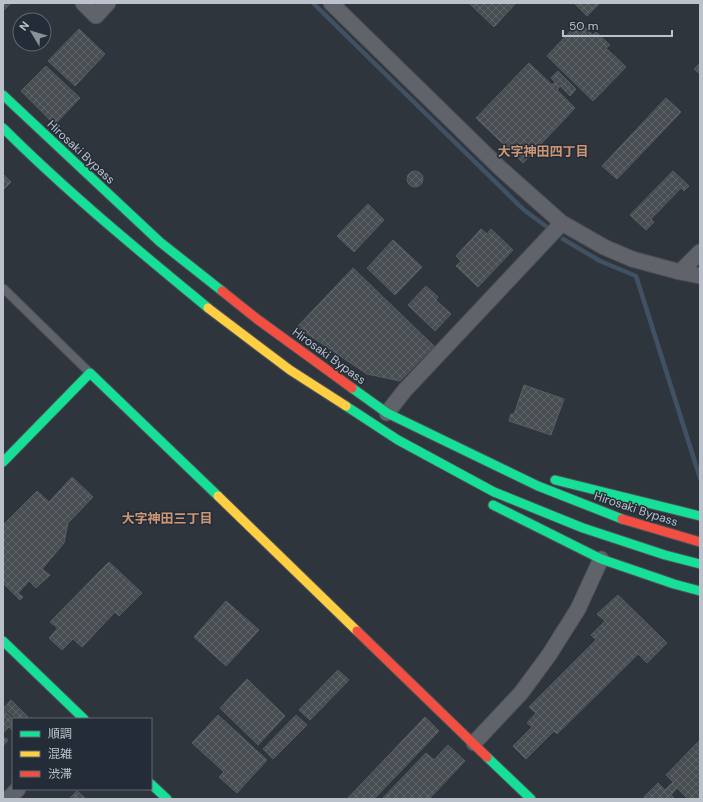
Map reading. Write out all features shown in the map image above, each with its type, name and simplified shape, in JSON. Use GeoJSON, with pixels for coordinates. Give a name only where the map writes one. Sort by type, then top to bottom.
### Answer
{"type":"FeatureCollection","features":[{"type":"Feature","properties":{"kind":"main road","name":"Hirosaki Bypass"},"geometry":{"type":"LineString","coordinates":[[3,95],[160,242],[257,319],[388,413],[538,486],[613,517],[700,542]]}},
{"type":"Feature","properties":{"kind":"main road"},"geometry":{"type":"LineString","coordinates":[[3,128],[27,152],[144,255],[215,314],[290,370],[398,440],[452,479]]}},
{"type":"Feature","properties":{"kind":"main road"},"geometry":{"type":"LineString","coordinates":[[3,462],[90,373],[531,799]]}},
{"type":"Feature","properties":{"kind":"main road"},"geometry":{"type":"LineString","coordinates":[[414,426],[517,466]]}},
{"type":"Feature","properties":{"kind":"main road"},"geometry":{"type":"LineString","coordinates":[[398,440],[501,495],[584,528],[665,555],[700,564]]}},
{"type":"Feature","properties":{"kind":"main road"},"geometry":{"type":"LineString","coordinates":[[547,477],[561,483],[700,516]]}},
{"type":"Feature","properties":{"kind":"main road"},"geometry":{"type":"LineString","coordinates":[[484,500],[600,559],[674,584],[700,591]]}},
{"type":"Feature","properties":{"kind":"main road"},"geometry":{"type":"LineString","coordinates":[[3,641],[83,718]]}},
{"type":"Feature","properties":{"kind":"main road"},"geometry":{"type":"LineString","coordinates":[[152,785],[167,799]]}},
{"type":"Feature","properties":{"kind":"street"},"geometry":{"type":"LineString","coordinates":[[83,3],[96,16],[108,3]]}},
{"type":"Feature","properties":{"kind":"street"},"geometry":{"type":"LineString","coordinates":[[331,3],[500,168],[562,223],[576,232],[632,259],[700,276]]}},
{"type":"Feature","properties":{"kind":"street"},"geometry":{"type":"LineString","coordinates":[[388,413],[405,390],[562,223]]}},
{"type":"Feature","properties":{"kind":"street"},"geometry":{"type":"LineString","coordinates":[[680,272],[700,252]]}},
{"type":"Feature","properties":{"kind":"street"},"geometry":{"type":"LineString","coordinates":[[474,744],[521,693],[549,655],[578,609],[600,559]]}},
{"type":"Feature","properties":{"kind":"street"},"geometry":{"type":"LineString","coordinates":[[8,799],[17,790]]}},
{"type":"Feature","properties":{"kind":"lane"},"geometry":{"type":"LineString","coordinates":[[4,289],[90,373]]}},
{"type":"Feature","properties":{"kind":"building"},"geometry":{"type":"Polygon","coordinates":[[[3,3],[11,3],[3,11],[3,3]]]}},
{"type":"Feature","properties":{"kind":"building"},"geometry":{"type":"Polygon","coordinates":[[[469,3],[516,3],[494,27],[469,3]]]}},
{"type":"Feature","properties":{"kind":"building"},"geometry":{"type":"Polygon","coordinates":[[[574,3],[600,3],[587,16],[574,3]]]}},
{"type":"Feature","properties":{"kind":"building"},"geometry":{"type":"Polygon","coordinates":[[[579,22],[593,35],[596,32],[610,45],[606,48],[626,67],[593,101],[547,56],[579,22]]]}},
{"type":"Feature","properties":{"kind":"building"},"geometry":{"type":"Polygon","coordinates":[[[79,29],[105,54],[75,86],[48,61],[79,29]]]}},
{"type":"Feature","properties":{"kind":"building"},"geometry":{"type":"Polygon","coordinates":[[[529,63],[552,85],[555,82],[551,78],[558,71],[576,89],[570,96],[560,86],[557,90],[575,108],[523,163],[476,118],[529,63]]]}},
{"type":"Feature","properties":{"kind":"building"},"geometry":{"type":"Polygon","coordinates":[[[700,63],[700,74],[694,69],[700,63]]]}},
{"type":"Feature","properties":{"kind":"building"},"geometry":{"type":"Polygon","coordinates":[[[46,66],[80,98],[58,121],[55,122],[50,120],[21,91],[46,66]]]}},
{"type":"Feature","properties":{"kind":"building"},"geometry":{"type":"Polygon","coordinates":[[[666,98],[681,112],[617,179],[602,166],[666,98]]]}},
{"type":"Feature","properties":{"kind":"building"},"geometry":{"type":"Polygon","coordinates":[[[415,171],[421,173],[423,179],[421,185],[415,187],[409,185],[407,179],[409,173],[415,171]]]}},
{"type":"Feature","properties":{"kind":"building"},"geometry":{"type":"Polygon","coordinates":[[[673,171],[689,186],[684,191],[681,188],[651,219],[654,222],[646,230],[630,215],[673,171]]]}},
{"type":"Feature","properties":{"kind":"building"},"geometry":{"type":"Polygon","coordinates":[[[3,174],[11,182],[3,190],[3,174]]]}},
{"type":"Feature","properties":{"kind":"building"},"geometry":{"type":"Polygon","coordinates":[[[368,204],[384,220],[354,252],[337,236],[368,204]]]}},
{"type":"Feature","properties":{"kind":"building"},"geometry":{"type":"Polygon","coordinates":[[[481,229],[487,234],[491,229],[513,250],[478,287],[456,266],[461,261],[456,256],[481,229]]]}},
{"type":"Feature","properties":{"kind":"building"},"geometry":{"type":"Polygon","coordinates":[[[393,240],[422,267],[395,295],[367,268],[393,240]]]}},
{"type":"Feature","properties":{"kind":"building"},"geometry":{"type":"Polygon","coordinates":[[[353,268],[434,346],[400,381],[367,374],[297,327],[353,268]]]}},
{"type":"Feature","properties":{"kind":"building"},"geometry":{"type":"Polygon","coordinates":[[[426,286],[438,297],[436,300],[451,314],[435,331],[408,305],[426,286]]]}},
{"type":"Feature","properties":{"kind":"building"},"geometry":{"type":"Polygon","coordinates":[[[524,385],[564,399],[551,435],[509,421],[511,414],[514,414],[524,385]]]}},
{"type":"Feature","properties":{"kind":"building"},"geometry":{"type":"Polygon","coordinates":[[[72,477],[93,497],[68,523],[64,543],[42,569],[50,575],[36,588],[29,581],[18,593],[23,597],[20,600],[3,583],[3,525],[37,491],[49,502],[72,477]]]}},
{"type":"Feature","properties":{"kind":"building"},"geometry":{"type":"Polygon","coordinates":[[[109,562],[142,593],[119,616],[115,612],[82,647],[73,639],[62,650],[49,638],[58,628],[50,622],[109,562]]]}},
{"type":"Feature","properties":{"kind":"building"},"geometry":{"type":"Polygon","coordinates":[[[618,595],[667,643],[647,663],[638,654],[557,734],[554,731],[526,759],[513,746],[532,727],[527,723],[536,713],[529,707],[596,640],[591,635],[605,621],[597,614],[618,595]]]}},
{"type":"Feature","properties":{"kind":"building"},"geometry":{"type":"Polygon","coordinates":[[[226,601],[259,630],[226,666],[194,637],[226,601]]]}},
{"type":"Feature","properties":{"kind":"building"},"geometry":{"type":"Polygon","coordinates":[[[338,670],[349,680],[310,720],[299,710],[338,670]]]}},
{"type":"Feature","properties":{"kind":"building"},"geometry":{"type":"Polygon","coordinates":[[[247,679],[285,716],[258,745],[220,708],[247,679]]]}},
{"type":"Feature","properties":{"kind":"building"},"geometry":{"type":"Polygon","coordinates":[[[11,700],[28,717],[15,718],[4,708],[11,700]]]}},
{"type":"Feature","properties":{"kind":"building"},"geometry":{"type":"Polygon","coordinates":[[[3,709],[12,718],[12,730],[9,727],[3,733],[3,709]]]}},
{"type":"Feature","properties":{"kind":"building"},"geometry":{"type":"Polygon","coordinates":[[[218,715],[267,760],[237,793],[219,777],[224,772],[192,743],[218,715]]]}},
{"type":"Feature","properties":{"kind":"building"},"geometry":{"type":"Polygon","coordinates":[[[296,715],[307,725],[273,759],[263,749],[296,715]]]}},
{"type":"Feature","properties":{"kind":"building"},"geometry":{"type":"Polygon","coordinates":[[[425,717],[439,731],[374,799],[347,799],[425,717]]]}},
{"type":"Feature","properties":{"kind":"building"},"geometry":{"type":"Polygon","coordinates":[[[5,738],[8,740],[3,746],[3,739],[5,738]]]}},
{"type":"Feature","properties":{"kind":"building"},"geometry":{"type":"Polygon","coordinates":[[[700,740],[700,799],[688,799],[677,788],[671,795],[675,799],[647,799],[644,797],[658,783],[665,790],[673,782],[666,775],[700,740]]]}},
{"type":"Feature","properties":{"kind":"building"},"geometry":{"type":"Polygon","coordinates":[[[448,745],[465,761],[429,799],[382,799],[426,753],[434,760],[448,745]]]}},
{"type":"Feature","properties":{"kind":"building"},"geometry":{"type":"Polygon","coordinates":[[[77,791],[86,799],[69,799],[77,791]]]}},
{"type":"Feature","properties":{"kind":"waterway"},"geometry":{"type":"LineString","coordinates":[[313,3],[524,210],[547,227]]}},
{"type":"Feature","properties":{"kind":"waterway"},"geometry":{"type":"LineString","coordinates":[[563,239],[600,261],[636,276],[700,478]]}},
{"type":"Feature","properties":{"kind":"traffic: fast"},"geometry":{"type":"LineString","coordinates":[[3,95],[160,242],[222,291]]}},
{"type":"Feature","properties":{"kind":"traffic: fast"},"geometry":{"type":"LineString","coordinates":[[3,128],[78,198],[208,308]]}},
{"type":"Feature","properties":{"kind":"traffic: fast"},"geometry":{"type":"LineString","coordinates":[[3,462],[90,373],[218,496]]}},
{"type":"Feature","properties":{"kind":"traffic: fast"},"geometry":{"type":"LineString","coordinates":[[352,388],[387,413],[538,486],[622,519]]}},
{"type":"Feature","properties":{"kind":"traffic: fast"},"geometry":{"type":"LineString","coordinates":[[346,406],[398,440],[494,492],[583,528],[665,555],[700,564]]}},
{"type":"Feature","properties":{"kind":"traffic: fast"},"geometry":{"type":"LineString","coordinates":[[555,480],[700,516]]}},
{"type":"Feature","properties":{"kind":"traffic: fast"},"geometry":{"type":"LineString","coordinates":[[493,505],[601,559],[674,584],[700,591]]}},
{"type":"Feature","properties":{"kind":"traffic: fast"},"geometry":{"type":"LineString","coordinates":[[3,641],[83,718]]}},
{"type":"Feature","properties":{"kind":"traffic: fast"},"geometry":{"type":"LineString","coordinates":[[487,757],[531,799]]}},
{"type":"Feature","properties":{"kind":"traffic: fast"},"geometry":{"type":"LineString","coordinates":[[152,785],[167,799]]}},
{"type":"Feature","properties":{"kind":"traffic: slow"},"geometry":{"type":"LineString","coordinates":[[208,308],[290,370],[346,406]]}},
{"type":"Feature","properties":{"kind":"traffic: slow"},"geometry":{"type":"LineString","coordinates":[[218,496],[357,631]]}},
{"type":"Feature","properties":{"kind":"traffic: jam"},"geometry":{"type":"LineString","coordinates":[[222,291],[257,319],[352,388]]}},
{"type":"Feature","properties":{"kind":"traffic: jam"},"geometry":{"type":"LineString","coordinates":[[622,519],[700,542]]}},
{"type":"Feature","properties":{"kind":"traffic: jam"},"geometry":{"type":"LineString","coordinates":[[357,631],[487,757]]}},
{"type":"Feature","properties":{"kind":"district","name":"大字神田四丁目"},"geometry":{"type":"Point","coordinates":[543,151]}},
{"type":"Feature","properties":{"kind":"district","name":"大字神田三丁目"},"geometry":{"type":"Point","coordinates":[167,518]}}]}
